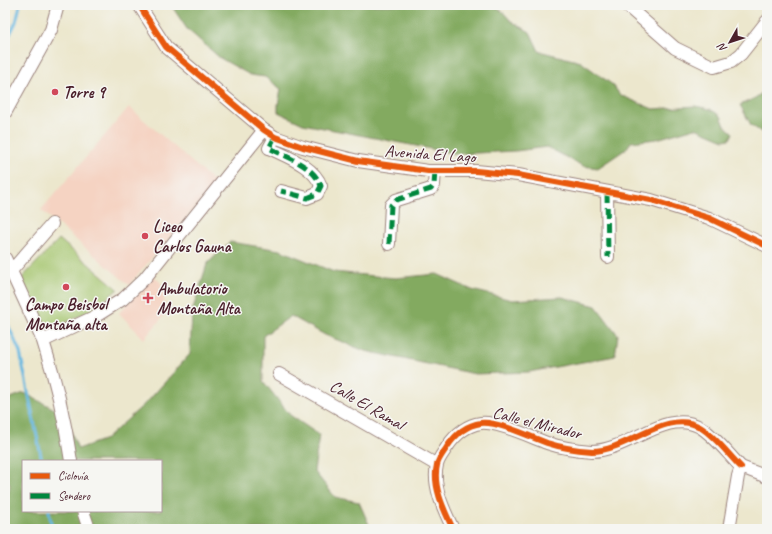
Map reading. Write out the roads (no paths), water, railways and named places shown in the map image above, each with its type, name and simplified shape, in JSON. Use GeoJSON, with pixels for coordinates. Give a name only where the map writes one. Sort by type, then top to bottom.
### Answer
{"type":"FeatureCollection","features":[{"type":"Feature","properties":{"kind":"street"},"geometry":{"type":"LineString","coordinates":[[5,113],[51,30],[58,5]]}},
{"type":"Feature","properties":{"kind":"street","name":"Avenida El Lago"},"geometry":{"type":"LineString","coordinates":[[138,5],[166,47],[264,130],[275,137],[303,147],[358,161],[435,171],[476,171],[518,175],[651,200],[709,218],[767,246]]}},
{"type":"Feature","properties":{"kind":"street"},"geometry":{"type":"LineString","coordinates":[[626,5],[675,48],[714,67],[730,62],[742,54],[767,21]]}},
{"type":"Feature","properties":{"kind":"street"},"geometry":{"type":"LineString","coordinates":[[43,341],[96,316],[123,299],[145,278],[264,130]]}},
{"type":"Feature","properties":{"kind":"street"},"geometry":{"type":"LineString","coordinates":[[275,137],[269,148],[308,169],[318,178],[321,186],[317,194],[307,198],[281,191]]}},
{"type":"Feature","properties":{"kind":"street"},"geometry":{"type":"LineString","coordinates":[[389,244],[391,205],[396,200],[431,189],[434,185],[435,171]]}},
{"type":"Feature","properties":{"kind":"street"},"geometry":{"type":"LineString","coordinates":[[607,192],[608,257]]}},
{"type":"Feature","properties":{"kind":"street"},"geometry":{"type":"LineString","coordinates":[[11,271],[52,224]]}},
{"type":"Feature","properties":{"kind":"street"},"geometry":{"type":"LineString","coordinates":[[5,258],[43,341],[55,378],[71,460]]}},
{"type":"Feature","properties":{"kind":"street","name":"Calle El Ramal"},"geometry":{"type":"LineString","coordinates":[[279,374],[437,465]]}},
{"type":"Feature","properties":{"kind":"street","name":"Calle el Mirador"},"geometry":{"type":"LineString","coordinates":[[437,465],[452,440],[461,431],[473,425],[482,423],[536,437],[548,443],[591,451],[606,449],[637,438],[655,428],[671,423],[684,422],[699,427],[714,437],[726,452],[741,466]]}},
{"type":"Feature","properties":{"kind":"street"},"geometry":{"type":"LineString","coordinates":[[437,465],[437,489],[453,529]]}},
{"type":"Feature","properties":{"kind":"street"},"geometry":{"type":"LineString","coordinates":[[729,529],[741,466],[767,476]]}},
{"type":"Feature","properties":{"kind":"street"},"geometry":{"type":"LineString","coordinates":[[83,512],[89,529]]}},
{"type":"Feature","properties":{"kind":"waterway"},"geometry":{"type":"LineString","coordinates":[[5,44],[16,22],[20,5]]}},
{"type":"Feature","properties":{"kind":"waterway"},"geometry":{"type":"LineString","coordinates":[[5,318],[20,352],[42,460]]}},
{"type":"Feature","properties":{"kind":"waterway"},"geometry":{"type":"LineString","coordinates":[[49,512],[52,529]]}},
{"type":"Feature","properties":{"kind":"place","name":"Torre 9"},"geometry":{"type":"Point","coordinates":[55,92]}},
{"type":"Feature","properties":{"kind":"place","name":"Liceo Carlos Gauna"},"geometry":{"type":"Point","coordinates":[145,236]}},
{"type":"Feature","properties":{"kind":"place","name":"Campo Beisbol Montaña alta"},"geometry":{"type":"Point","coordinates":[66,287]}},
{"type":"Feature","properties":{"kind":"place","name":"Ambulatorio Montaña Alta"},"geometry":{"type":"Point","coordinates":[148,298]}}]}
